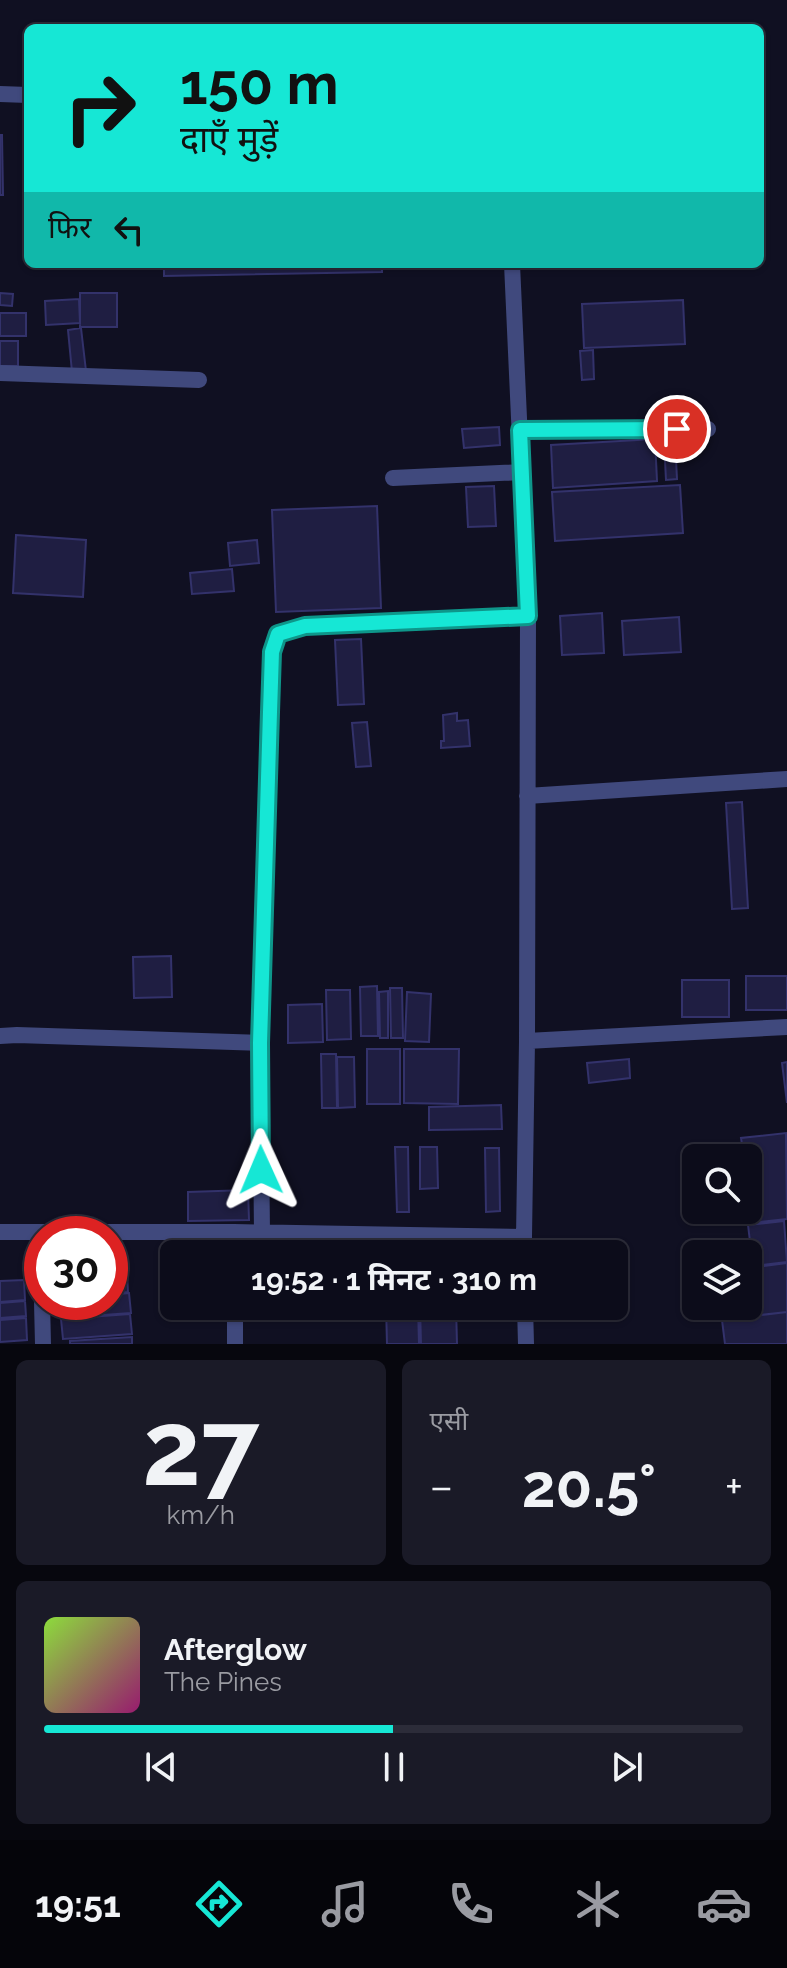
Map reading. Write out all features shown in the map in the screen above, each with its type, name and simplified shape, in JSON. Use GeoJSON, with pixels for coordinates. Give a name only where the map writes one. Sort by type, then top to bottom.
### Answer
{"type":"FeatureCollection","features":[{"type":"Feature","properties":{"kind":"street"},"geometry":{"type":"LineString","coordinates":[[0,94],[24,95]]}},
{"type":"Feature","properties":{"kind":"street"},"geometry":{"type":"LineString","coordinates":[[512,268],[528,616],[524,1240]]}},
{"type":"Feature","properties":{"kind":"street"},"geometry":{"type":"LineString","coordinates":[[0,373],[199,380]]}},
{"type":"Feature","properties":{"kind":"street"},"geometry":{"type":"LineString","coordinates":[[520,430],[708,429]]}},
{"type":"Feature","properties":{"kind":"street"},"geometry":{"type":"LineString","coordinates":[[393,478],[522,472]]}},
{"type":"Feature","properties":{"kind":"street"},"geometry":{"type":"LineString","coordinates":[[262,1233],[260,1043],[272,652],[278,634],[305,626],[528,616]]}},
{"type":"Feature","properties":{"kind":"street"},"geometry":{"type":"LineString","coordinates":[[527,796],[787,779]]}},
{"type":"Feature","properties":{"kind":"street"},"geometry":{"type":"LineString","coordinates":[[527,1041],[787,1027]]}},
{"type":"Feature","properties":{"kind":"street"},"geometry":{"type":"LineString","coordinates":[[0,1036],[260,1043]]}},
{"type":"Feature","properties":{"kind":"street"},"geometry":{"type":"LineString","coordinates":[[0,1232],[24,1233]]}},
{"type":"Feature","properties":{"kind":"street"},"geometry":{"type":"LineString","coordinates":[[128,1233],[234,1232],[403,1240]]}},
{"type":"Feature","properties":{"kind":"street"},"geometry":{"type":"LineString","coordinates":[[234,1232],[234,1240]]}},
{"type":"Feature","properties":{"kind":"street"},"geometry":{"type":"LineString","coordinates":[[42,1320],[43,1344]]}},
{"type":"Feature","properties":{"kind":"street"},"geometry":{"type":"LineString","coordinates":[[235,1320],[235,1344]]}},
{"type":"Feature","properties":{"kind":"street"},"geometry":{"type":"LineString","coordinates":[[525,1320],[526,1344]]}},
{"type":"Feature","properties":{"kind":"building"},"geometry":{"type":"Polygon","coordinates":[[[2,135],[3,195],[0,195],[2,135]]]}},
{"type":"Feature","properties":{"kind":"building"},"geometry":{"type":"Polygon","coordinates":[[[164,268],[382,268],[382,272],[164,276],[164,268]]]}},
{"type":"Feature","properties":{"kind":"building"},"geometry":{"type":"Polygon","coordinates":[[[0,293],[13,294],[12,306],[0,305],[0,293]]]}},
{"type":"Feature","properties":{"kind":"building"},"geometry":{"type":"Polygon","coordinates":[[[80,293],[117,293],[117,327],[80,327],[80,293]]]}},
{"type":"Feature","properties":{"kind":"building"},"geometry":{"type":"Polygon","coordinates":[[[79,299],[80,323],[46,325],[45,301],[79,299]]]}},
{"type":"Feature","properties":{"kind":"building"},"geometry":{"type":"Polygon","coordinates":[[[683,300],[685,344],[584,348],[582,304],[683,300]]]}},
{"type":"Feature","properties":{"kind":"building"},"geometry":{"type":"Polygon","coordinates":[[[0,313],[26,313],[26,336],[0,336],[0,313]]]}},
{"type":"Feature","properties":{"kind":"building"},"geometry":{"type":"Polygon","coordinates":[[[81,328],[86,371],[72,372],[68,330],[81,328]]]}},
{"type":"Feature","properties":{"kind":"building"},"geometry":{"type":"Polygon","coordinates":[[[0,341],[18,341],[18,366],[0,366],[0,341]]]}},
{"type":"Feature","properties":{"kind":"building"},"geometry":{"type":"Polygon","coordinates":[[[593,350],[594,379],[582,380],[580,351],[593,350]]]}},
{"type":"Feature","properties":{"kind":"building"},"geometry":{"type":"Polygon","coordinates":[[[499,427],[500,445],[464,448],[462,429],[499,427]]]}},
{"type":"Feature","properties":{"kind":"building"},"geometry":{"type":"Polygon","coordinates":[[[655,439],[657,481],[553,488],[551,445],[655,439]]]}},
{"type":"Feature","properties":{"kind":"building"},"geometry":{"type":"Polygon","coordinates":[[[675,440],[677,479],[666,480],[664,441],[675,440]]]}},
{"type":"Feature","properties":{"kind":"building"},"geometry":{"type":"Polygon","coordinates":[[[680,485],[683,533],[555,541],[552,492],[680,485]]]}},
{"type":"Feature","properties":{"kind":"building"},"geometry":{"type":"Polygon","coordinates":[[[494,486],[496,526],[468,527],[466,487],[494,486]]]}},
{"type":"Feature","properties":{"kind":"building"},"geometry":{"type":"Polygon","coordinates":[[[377,506],[381,608],[276,612],[272,510],[377,506]]]}},
{"type":"Feature","properties":{"kind":"building"},"geometry":{"type":"Polygon","coordinates":[[[16,535],[86,540],[83,597],[13,593],[16,535]]]}},
{"type":"Feature","properties":{"kind":"building"},"geometry":{"type":"Polygon","coordinates":[[[257,540],[259,563],[230,566],[228,543],[257,540]]]}},
{"type":"Feature","properties":{"kind":"building"},"geometry":{"type":"Polygon","coordinates":[[[232,569],[234,591],[192,594],[190,573],[232,569]]]}},
{"type":"Feature","properties":{"kind":"building"},"geometry":{"type":"Polygon","coordinates":[[[602,613],[604,653],[562,655],[560,616],[602,613]]]}},
{"type":"Feature","properties":{"kind":"building"},"geometry":{"type":"Polygon","coordinates":[[[679,617],[681,652],[624,655],[622,621],[679,617]]]}},
{"type":"Feature","properties":{"kind":"building"},"geometry":{"type":"Polygon","coordinates":[[[361,639],[364,704],[338,705],[335,640],[361,639]]]}},
{"type":"Feature","properties":{"kind":"building"},"geometry":{"type":"Polygon","coordinates":[[[457,713],[457,721],[468,720],[470,746],[441,748],[441,741],[444,741],[443,715],[457,713]]]}},
{"type":"Feature","properties":{"kind":"building"},"geometry":{"type":"Polygon","coordinates":[[[367,722],[371,766],[356,767],[352,723],[367,722]]]}},
{"type":"Feature","properties":{"kind":"building"},"geometry":{"type":"Polygon","coordinates":[[[742,802],[748,908],[732,909],[726,803],[742,802]]]}},
{"type":"Feature","properties":{"kind":"building"},"geometry":{"type":"Polygon","coordinates":[[[171,956],[172,997],[134,998],[133,957],[171,956]]]}},
{"type":"Feature","properties":{"kind":"building"},"geometry":{"type":"Polygon","coordinates":[[[746,976],[787,976],[787,1010],[746,1010],[746,976]]]}},
{"type":"Feature","properties":{"kind":"building"},"geometry":{"type":"Polygon","coordinates":[[[682,980],[729,980],[729,1017],[682,1017],[682,980]]]}},
{"type":"Feature","properties":{"kind":"building"},"geometry":{"type":"Polygon","coordinates":[[[377,986],[378,1036],[361,1036],[360,987],[377,986]]]}},
{"type":"Feature","properties":{"kind":"building"},"geometry":{"type":"Polygon","coordinates":[[[390,988],[402,988],[403,1038],[391,1038],[390,988]]]}},
{"type":"Feature","properties":{"kind":"building"},"geometry":{"type":"Polygon","coordinates":[[[326,990],[350,990],[351,1039],[327,1040],[326,990]]]}},
{"type":"Feature","properties":{"kind":"building"},"geometry":{"type":"Polygon","coordinates":[[[388,991],[388,1038],[380,1038],[379,992],[388,991]]]}},
{"type":"Feature","properties":{"kind":"building"},"geometry":{"type":"Polygon","coordinates":[[[407,992],[431,994],[429,1042],[405,1041],[407,992]]]}},
{"type":"Feature","properties":{"kind":"building"},"geometry":{"type":"Polygon","coordinates":[[[322,1004],[323,1042],[288,1043],[288,1005],[322,1004]]]}},
{"type":"Feature","properties":{"kind":"building"},"geometry":{"type":"Polygon","coordinates":[[[367,1049],[400,1049],[400,1104],[367,1104],[367,1049]]]}},
{"type":"Feature","properties":{"kind":"building"},"geometry":{"type":"Polygon","coordinates":[[[404,1049],[459,1049],[458,1104],[404,1103],[404,1049]]]}},
{"type":"Feature","properties":{"kind":"building"},"geometry":{"type":"Polygon","coordinates":[[[321,1054],[336,1054],[337,1108],[322,1108],[321,1054]]]}},
{"type":"Feature","properties":{"kind":"building"},"geometry":{"type":"Polygon","coordinates":[[[337,1057],[354,1057],[355,1107],[338,1108],[337,1057]]]}},
{"type":"Feature","properties":{"kind":"building"},"geometry":{"type":"Polygon","coordinates":[[[629,1059],[630,1078],[589,1083],[587,1063],[629,1059]]]}},
{"type":"Feature","properties":{"kind":"building"},"geometry":{"type":"Polygon","coordinates":[[[787,1062],[787,1103],[782,1063],[787,1062]]]}},
{"type":"Feature","properties":{"kind":"building"},"geometry":{"type":"Polygon","coordinates":[[[501,1105],[502,1129],[429,1130],[429,1107],[501,1105]]]}},
{"type":"Feature","properties":{"kind":"building"},"geometry":{"type":"Polygon","coordinates":[[[786,1133],[787,1219],[762,1222],[762,1144],[742,1144],[741,1138],[786,1133]]]}},
{"type":"Feature","properties":{"kind":"building"},"geometry":{"type":"Polygon","coordinates":[[[395,1147],[408,1147],[409,1212],[397,1212],[395,1147]]]}},
{"type":"Feature","properties":{"kind":"building"},"geometry":{"type":"Polygon","coordinates":[[[420,1147],[437,1147],[438,1188],[420,1189],[420,1147]]]}},
{"type":"Feature","properties":{"kind":"building"},"geometry":{"type":"Polygon","coordinates":[[[485,1148],[499,1148],[500,1211],[486,1212],[485,1148]]]}},
{"type":"Feature","properties":{"kind":"building"},"geometry":{"type":"Polygon","coordinates":[[[248,1190],[249,1220],[188,1221],[188,1192],[248,1190]]]}},
{"type":"Feature","properties":{"kind":"building"},"geometry":{"type":"Polygon","coordinates":[[[784,1221],[787,1262],[762,1265],[762,1240],[750,1240],[748,1225],[784,1221]]]}},
{"type":"Feature","properties":{"kind":"building"},"geometry":{"type":"Polygon","coordinates":[[[787,1263],[787,1312],[762,1315],[762,1266],[787,1263]]]}},
{"type":"Feature","properties":{"kind":"building"},"geometry":{"type":"Polygon","coordinates":[[[24,1280],[24,1300],[0,1302],[0,1281],[24,1280]]]}},
{"type":"Feature","properties":{"kind":"building"},"geometry":{"type":"Polygon","coordinates":[[[129,1293],[131,1313],[128,1313],[129,1293]]]}},
{"type":"Feature","properties":{"kind":"building"},"geometry":{"type":"Polygon","coordinates":[[[24,1301],[24,1316],[0,1318],[0,1303],[24,1301]]]}},
{"type":"Feature","properties":{"kind":"building"},"geometry":{"type":"Polygon","coordinates":[[[787,1312],[787,1344],[725,1344],[722,1320],[762,1320],[762,1315],[787,1312]]]}},
{"type":"Feature","properties":{"kind":"building"},"geometry":{"type":"Polygon","coordinates":[[[128,1314],[132,1334],[63,1339],[61,1320],[128,1320],[128,1314]]]}},
{"type":"Feature","properties":{"kind":"building"},"geometry":{"type":"Polygon","coordinates":[[[24,1318],[27,1340],[0,1342],[0,1320],[24,1318]]]}},
{"type":"Feature","properties":{"kind":"building"},"geometry":{"type":"Polygon","coordinates":[[[386,1320],[418,1320],[419,1344],[387,1344],[386,1320]]]}},
{"type":"Feature","properties":{"kind":"building"},"geometry":{"type":"Polygon","coordinates":[[[420,1320],[456,1320],[457,1344],[421,1344],[420,1320]]]}},
{"type":"Feature","properties":{"kind":"building"},"geometry":{"type":"Polygon","coordinates":[[[132,1337],[132,1344],[70,1344],[70,1341],[132,1337]]]}},
{"type":"Feature","properties":{"kind":"route"},"geometry":{"type":"LineString","coordinates":[[261,1170],[260,1043],[270,712],[272,652],[278,634],[305,626],[528,616],[520,430],[677,429]]}}]}
